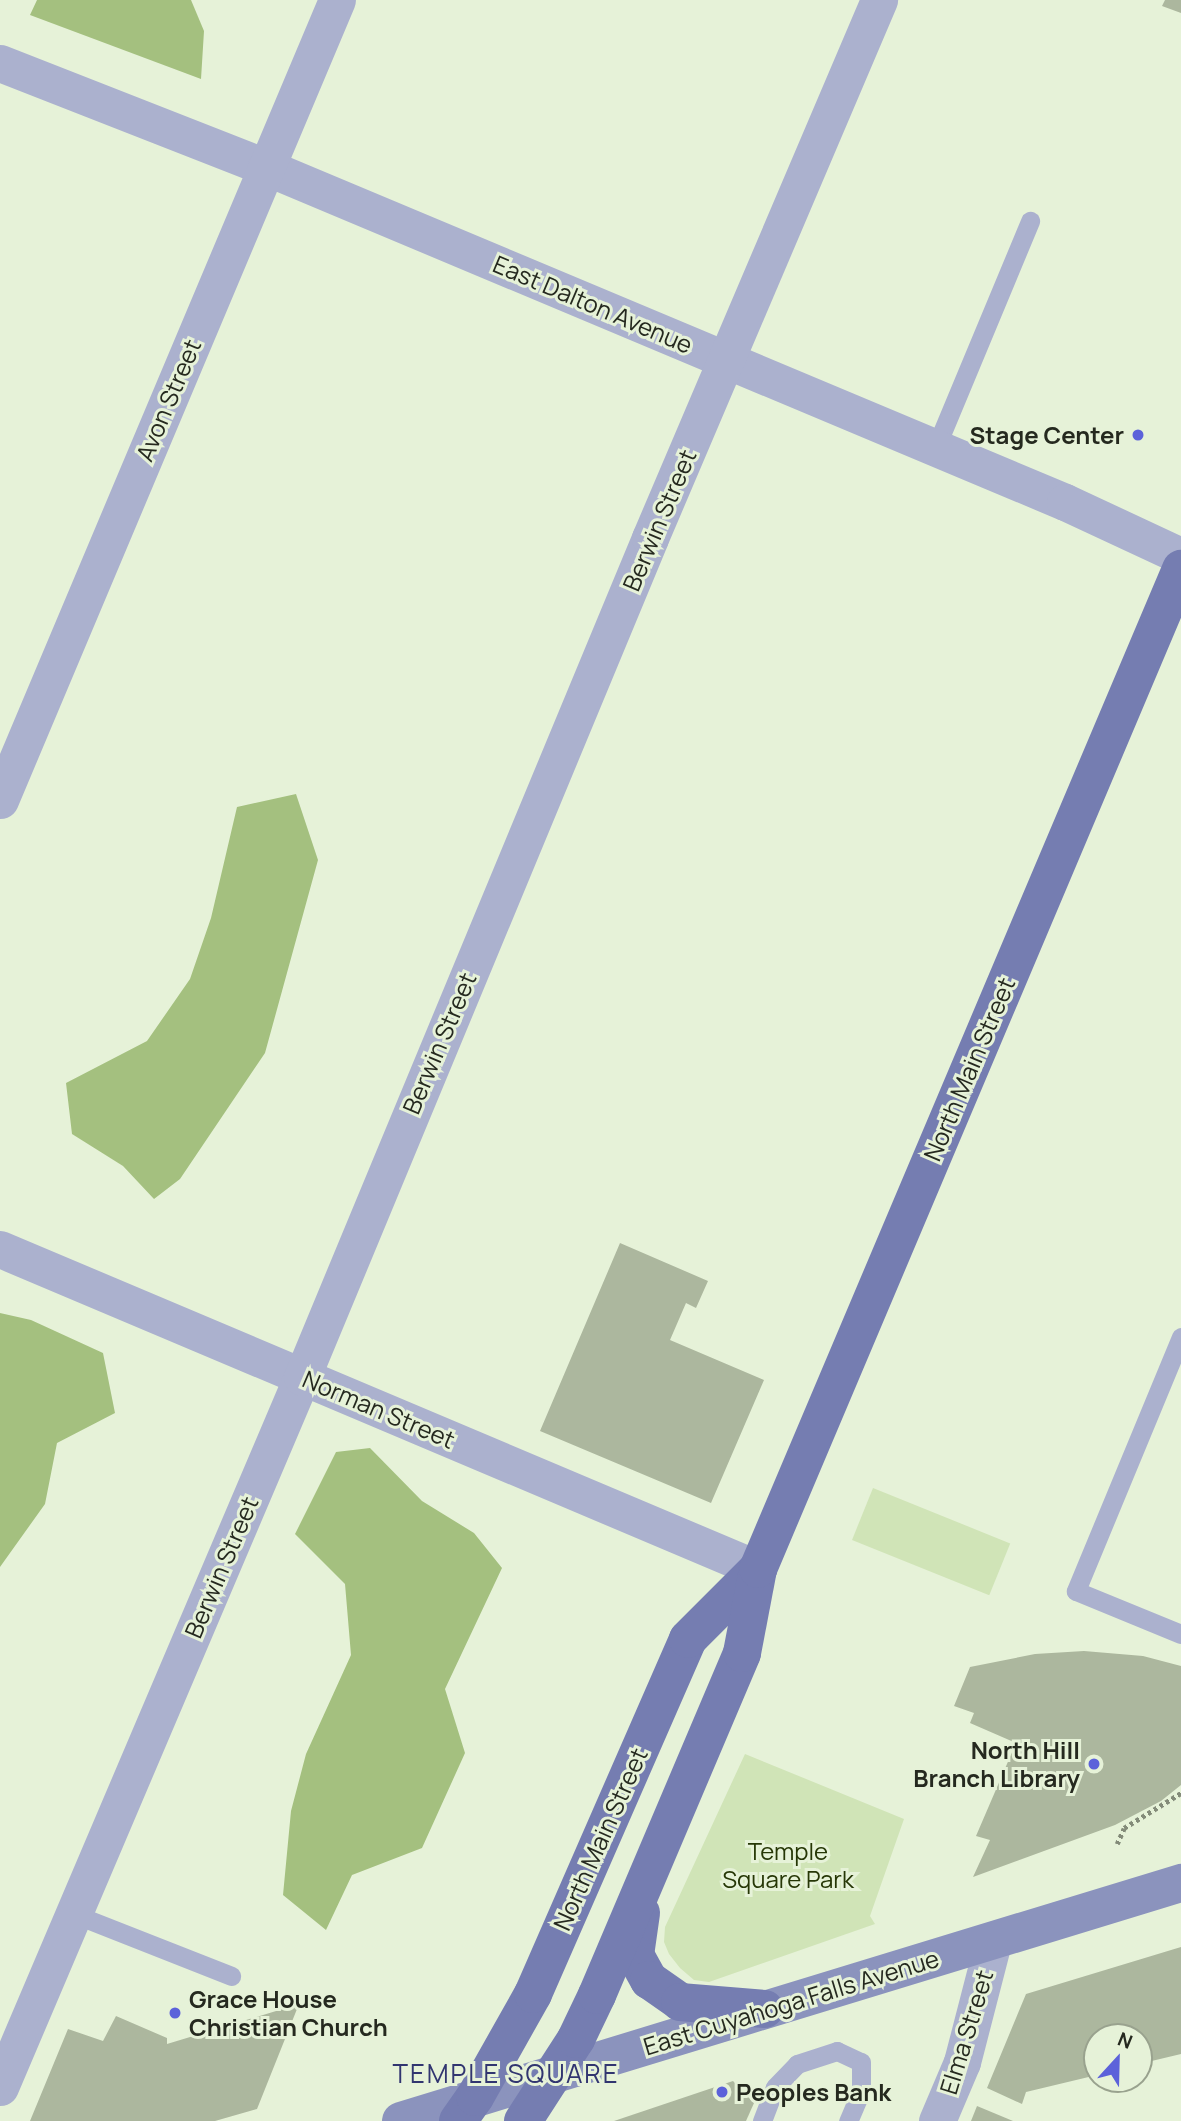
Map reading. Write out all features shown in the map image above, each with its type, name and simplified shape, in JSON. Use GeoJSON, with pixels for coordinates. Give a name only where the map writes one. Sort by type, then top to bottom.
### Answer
{"type":"FeatureCollection","features":[{"type":"Feature","properties":{"kind":"main road","name":"North Main Street"},"geometry":{"type":"LineString","coordinates":[[523,2121],[556,2072],[597,1995],[742,1653],[758,1570],[1181,569]]}},
{"type":"Feature","properties":{"kind":"main road","name":"North Main Street"},"geometry":{"type":"LineString","coordinates":[[466,2109],[533,1994],[688,1639],[758,1570]]}},
{"type":"Feature","properties":{"kind":"main road"},"geometry":{"type":"LineString","coordinates":[[659,1846],[639,1923],[635,1955],[649,1980],[680,2002],[765,2009]]}},
{"type":"Feature","properties":{"kind":"main road","name":"East Cuyahoga Falls Avenue"},"geometry":{"type":"LineString","coordinates":[[401,2121],[466,2109],[556,2072],[1181,1883]]}},
{"type":"Feature","properties":{"kind":"street","name":"Avon Street"},"geometry":{"type":"LineString","coordinates":[[0,800],[337,0]]}},
{"type":"Feature","properties":{"kind":"street","name":"Berwin Street"},"geometry":{"type":"LineString","coordinates":[[0,2087],[302,1377],[726,359],[879,0]]}},
{"type":"Feature","properties":{"kind":"street","name":"East Dalton Avenue"},"geometry":{"type":"LineString","coordinates":[[0,63],[267,167],[936,447],[1065,502],[1181,556]]}},
{"type":"Feature","properties":{"kind":"street","name":"Norman Street"},"geometry":{"type":"LineString","coordinates":[[0,1249],[758,1570]]}},
{"type":"Feature","properties":{"kind":"street","name":"Elma Street"},"geometry":{"type":"LineString","coordinates":[[937,2121],[962,2062],[993,1942]]}},
{"type":"Feature","properties":{"kind":"lane"},"geometry":{"type":"LineString","coordinates":[[936,447],[1030,220]]}},
{"type":"Feature","properties":{"kind":"lane"},"geometry":{"type":"LineString","coordinates":[[1181,1337],[1076,1591],[1181,1634]]}},
{"type":"Feature","properties":{"kind":"lane"},"geometry":{"type":"LineString","coordinates":[[74,1914],[231,1976]]}},
{"type":"Feature","properties":{"kind":"lane"},"geometry":{"type":"LineString","coordinates":[[762,2121],[775,2087],[797,2064],[836,2051],[861,2062],[861,2091],[848,2121]]}},
{"type":"Feature","properties":{"kind":"path"},"geometry":{"type":"LineString","coordinates":[[1117,1844],[1124,1828],[1181,1793]]}},
{"type":"Feature","properties":{"kind":"green space"},"geometry":{"type":"Polygon","coordinates":[[[37,0],[191,0],[204,31],[201,79],[30,15],[37,0]]]}},
{"type":"Feature","properties":{"kind":"green space"},"geometry":{"type":"Polygon","coordinates":[[[296,794],[318,860],[265,1053],[180,1179],[154,1199],[123,1166],[72,1134],[66,1083],[147,1041],[190,979],[211,918],[237,807],[296,794]]]}},
{"type":"Feature","properties":{"kind":"green space"},"geometry":{"type":"Polygon","coordinates":[[[0,1313],[31,1320],[103,1353],[115,1413],[57,1443],[45,1504],[0,1567],[0,1313]]]}},
{"type":"Feature","properties":{"kind":"green space"},"geometry":{"type":"Polygon","coordinates":[[[370,1448],[422,1501],[474,1533],[502,1568],[445,1689],[465,1753],[422,1848],[352,1875],[326,1930],[283,1895],[291,1811],[306,1754],[351,1655],[345,1584],[295,1534],[336,1452],[370,1448]]]}},
{"type":"Feature","properties":{"kind":"green space"},"geometry":{"type":"Polygon","coordinates":[[[873,1488],[1010,1543],[989,1595],[852,1540],[873,1488]]]}},
{"type":"Feature","properties":{"kind":"green space","name":"Temple Square Park"},"geometry":{"type":"Polygon","coordinates":[[[745,1754],[904,1819],[870,1916],[875,1924],[709,1982],[694,1980],[669,1954],[664,1942],[665,1927],[745,1754]]]}},
{"type":"Feature","properties":{"kind":"building"},"geometry":{"type":"Polygon","coordinates":[[[1165,0],[1181,0],[1181,13],[1162,6],[1165,0]]]}},
{"type":"Feature","properties":{"kind":"building"},"geometry":{"type":"Polygon","coordinates":[[[620,1243],[708,1281],[696,1308],[686,1303],[670,1340],[764,1380],[711,1503],[540,1431],[620,1243]]]}},
{"type":"Feature","properties":{"kind":"building","name":"North Hill Branch Library"},"geometry":{"type":"Polygon","coordinates":[[[1084,1651],[1143,1656],[1181,1666],[1181,1785],[1161,1801],[1115,1825],[973,1877],[990,1840],[976,1836],[1016,1743],[970,1723],[974,1713],[954,1706],[970,1667],[1035,1654],[1084,1651]]]}},
{"type":"Feature","properties":{"kind":"building"},"geometry":{"type":"Polygon","coordinates":[[[1181,1947],[1181,2054],[1153,2061],[1153,2023],[1083,2023],[1083,2078],[1026,2092],[1022,2104],[987,2088],[1026,1994],[1181,1947]]]}},
{"type":"Feature","properties":{"kind":"building"},"geometry":{"type":"Polygon","coordinates":[[[299,2004],[257,2109],[215,2121],[30,2121],[68,2029],[103,2041],[116,2016],[167,2038],[167,2044],[299,2004]]]}},
{"type":"Feature","properties":{"kind":"building","name":"Peoples Bank"},"geometry":{"type":"Polygon","coordinates":[[[733,2081],[754,2103],[746,2121],[614,2121],[733,2081]]]}},
{"type":"Feature","properties":{"kind":"building"},"geometry":{"type":"Polygon","coordinates":[[[977,2106],[1013,2121],[971,2121],[977,2106]]]}},
{"type":"Feature","properties":{"kind":"place","name":"Stage Center"},"geometry":{"type":"Point","coordinates":[1138,435]}},
{"type":"Feature","properties":{"kind":"place","name":"North Hill Branch Library"},"geometry":{"type":"Point","coordinates":[1094,1764]}},
{"type":"Feature","properties":{"kind":"place","name":"Grace House Christian Church"},"geometry":{"type":"Point","coordinates":[175,2013]}},
{"type":"Feature","properties":{"kind":"place","name":"Peoples Bank"},"geometry":{"type":"Point","coordinates":[722,2092]}},
{"type":"Feature","properties":{"kind":"district","name":"TEMPLE SQUARE"},"geometry":{"type":"Point","coordinates":[506,2074]}}]}
